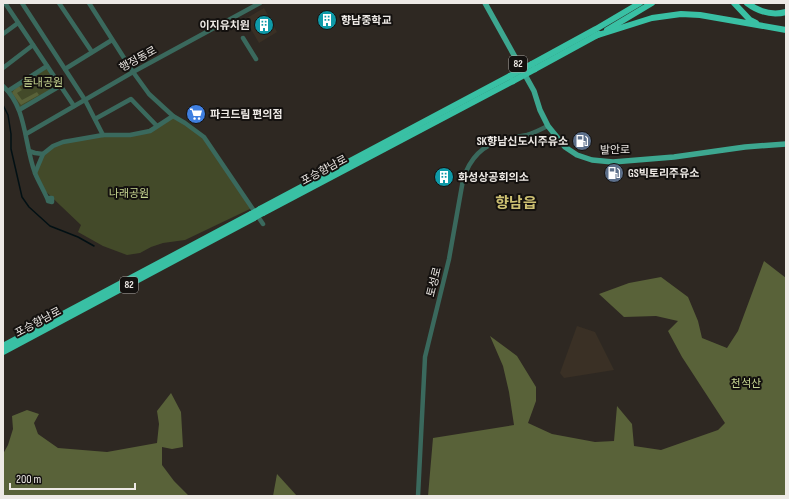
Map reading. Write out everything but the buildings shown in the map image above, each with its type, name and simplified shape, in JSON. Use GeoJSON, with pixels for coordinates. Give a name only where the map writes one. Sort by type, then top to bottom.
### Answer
{"type":"FeatureCollection","features":[{"type":"Feature","properties":{"kind":"highway","name":"포승향남로"},"geometry":{"type":"LineString","coordinates":[[3,352],[262,211],[534,66],[640,3]]}},
{"type":"Feature","properties":{"kind":"highway","name":"포승향남로"},"geometry":{"type":"LineString","coordinates":[[534,66],[596,36],[652,3]]}},
{"type":"Feature","properties":{"kind":"highway"},"geometry":{"type":"LineString","coordinates":[[734,3],[750,20],[764,26]]}},
{"type":"Feature","properties":{"kind":"highway"},"geometry":{"type":"LineString","coordinates":[[747,3],[758,11],[764,13],[771,14],[786,12]]}},
{"type":"Feature","properties":{"kind":"highway"},"geometry":{"type":"LineString","coordinates":[[596,36],[652,18],[680,14],[700,15],[786,30]]}},
{"type":"Feature","properties":{"kind":"highway","name":"포승향남로"},"geometry":{"type":"LineString","coordinates":[[3,346],[253,216]]}},
{"type":"Feature","properties":{"kind":"main road","name":"발안로"},"geometry":{"type":"LineString","coordinates":[[485,3],[534,91],[540,110],[548,126],[565,147],[577,155],[592,160],[613,162],[745,146],[786,144]]}},
{"type":"Feature","properties":{"kind":"street"},"geometry":{"type":"LineString","coordinates":[[5,3],[74,106]]}},
{"type":"Feature","properties":{"kind":"street"},"geometry":{"type":"LineString","coordinates":[[22,3],[85,100],[103,135]]}},
{"type":"Feature","properties":{"kind":"street"},"geometry":{"type":"LineString","coordinates":[[59,3],[92,52]]}},
{"type":"Feature","properties":{"kind":"street"},"geometry":{"type":"LineString","coordinates":[[89,3],[133,72],[149,94],[173,116],[204,137],[263,224]]}},
{"type":"Feature","properties":{"kind":"street","name":"행정동로"},"geometry":{"type":"LineString","coordinates":[[26,134],[133,72],[260,3]]}},
{"type":"Feature","properties":{"kind":"street"},"geometry":{"type":"LineString","coordinates":[[3,34],[18,23]]}},
{"type":"Feature","properties":{"kind":"street"},"geometry":{"type":"LineString","coordinates":[[243,38],[256,59]]}},
{"type":"Feature","properties":{"kind":"street"},"geometry":{"type":"LineString","coordinates":[[65,69],[112,40]]}},
{"type":"Feature","properties":{"kind":"street"},"geometry":{"type":"LineString","coordinates":[[3,68],[33,45]]}},
{"type":"Feature","properties":{"kind":"street"},"geometry":{"type":"LineString","coordinates":[[8,91],[47,66]]}},
{"type":"Feature","properties":{"kind":"street"},"geometry":{"type":"LineString","coordinates":[[3,86],[8,91],[19,110],[35,173],[48,198]]}},
{"type":"Feature","properties":{"kind":"street"},"geometry":{"type":"LineString","coordinates":[[19,110],[60,86]]}},
{"type":"Feature","properties":{"kind":"street"},"geometry":{"type":"LineString","coordinates":[[95,119],[131,99],[157,126]]}},
{"type":"Feature","properties":{"kind":"street"},"geometry":{"type":"LineString","coordinates":[[35,173],[43,154],[53,146],[63,142],[103,135],[130,135],[150,131],[173,116]]}},
{"type":"Feature","properties":{"kind":"street","name":"토성로"},"geometry":{"type":"LineString","coordinates":[[418,496],[425,358],[449,259],[462,180],[466,169],[474,157],[491,143],[527,135],[548,126]]}},
{"type":"Feature","properties":{"kind":"street"},"geometry":{"type":"LineString","coordinates":[[30,150],[35,153],[43,154]]}},
{"type":"Feature","properties":{"kind":"shaded area"},"geometry":{"type":"Polygon","coordinates":[[[264,8],[277,32],[259,43],[245,19],[264,8]]]}},
{"type":"Feature","properties":{"kind":"shaded area"},"geometry":{"type":"Polygon","coordinates":[[[577,326],[595,332],[614,370],[564,378],[560,373],[577,326]]]}},
{"type":"Feature","properties":{"kind":"green space","name":"돌내공원"},"geometry":{"type":"Polygon","coordinates":[[[47,66],[60,86],[19,110],[8,91],[47,66]]]}},
{"type":"Feature","properties":{"kind":"green space"},"geometry":{"type":"Polygon","coordinates":[[[19,86],[22,90],[17,93],[22,100],[37,92],[39,95],[21,105],[12,93],[19,86]]]}},
{"type":"Feature","properties":{"kind":"green space","name":"나래공원"},"geometry":{"type":"Polygon","coordinates":[[[173,116],[204,137],[252,208],[185,240],[163,243],[140,253],[127,255],[103,246],[78,232],[81,225],[41,187],[35,173],[38,162],[53,146],[103,135],[141,133],[173,116]]]}},
{"type":"Feature","properties":{"kind":"green space","name":"천석산"},"geometry":{"type":"Polygon","coordinates":[[[764,261],[786,278],[786,496],[428,496],[433,438],[514,425],[503,366],[490,336],[517,356],[536,387],[536,401],[528,423],[552,434],[595,442],[614,441],[617,406],[632,424],[634,446],[661,450],[718,430],[725,423],[682,357],[668,331],[678,321],[656,316],[624,317],[599,294],[629,283],[661,277],[688,297],[698,321],[702,338],[727,348],[738,331],[764,261]]]}},
{"type":"Feature","properties":{"kind":"green space"},"geometry":{"type":"Polygon","coordinates":[[[171,393],[181,412],[183,447],[172,449],[162,447],[162,465],[174,481],[189,496],[3,496],[3,454],[8,445],[13,429],[12,416],[27,410],[39,414],[34,423],[38,434],[58,448],[107,452],[157,443],[159,424],[157,411],[171,393]]]}},
{"type":"Feature","properties":{"kind":"green space"},"geometry":{"type":"Polygon","coordinates":[[[277,474],[297,496],[273,496],[277,474]]]}},
{"type":"Feature","properties":{"kind":"waterway"},"geometry":{"type":"LineString","coordinates":[[3,105],[8,115],[11,134],[11,149],[22,197],[29,207],[50,226],[78,237],[94,246]]}},
{"type":"Feature","properties":{"kind":"place","name":"향남중학교"},"geometry":{"type":"Point","coordinates":[327,20]}},
{"type":"Feature","properties":{"kind":"place","name":"이지유치원"},"geometry":{"type":"Point","coordinates":[264,25]}},
{"type":"Feature","properties":{"kind":"place","name":"파크드림 편의점"},"geometry":{"type":"Point","coordinates":[196,114]}},
{"type":"Feature","properties":{"kind":"place","name":"SK향남신도시주유소"},"geometry":{"type":"Point","coordinates":[582,141]}},
{"type":"Feature","properties":{"kind":"place","name":"GS빅토리주유소"},"geometry":{"type":"Point","coordinates":[614,173]}},
{"type":"Feature","properties":{"kind":"place","name":"화성상공회의소"},"geometry":{"type":"Point","coordinates":[444,177]}},
{"type":"Feature","properties":{"kind":"district","name":"향남읍"},"geometry":{"type":"Point","coordinates":[516,203]}}]}
